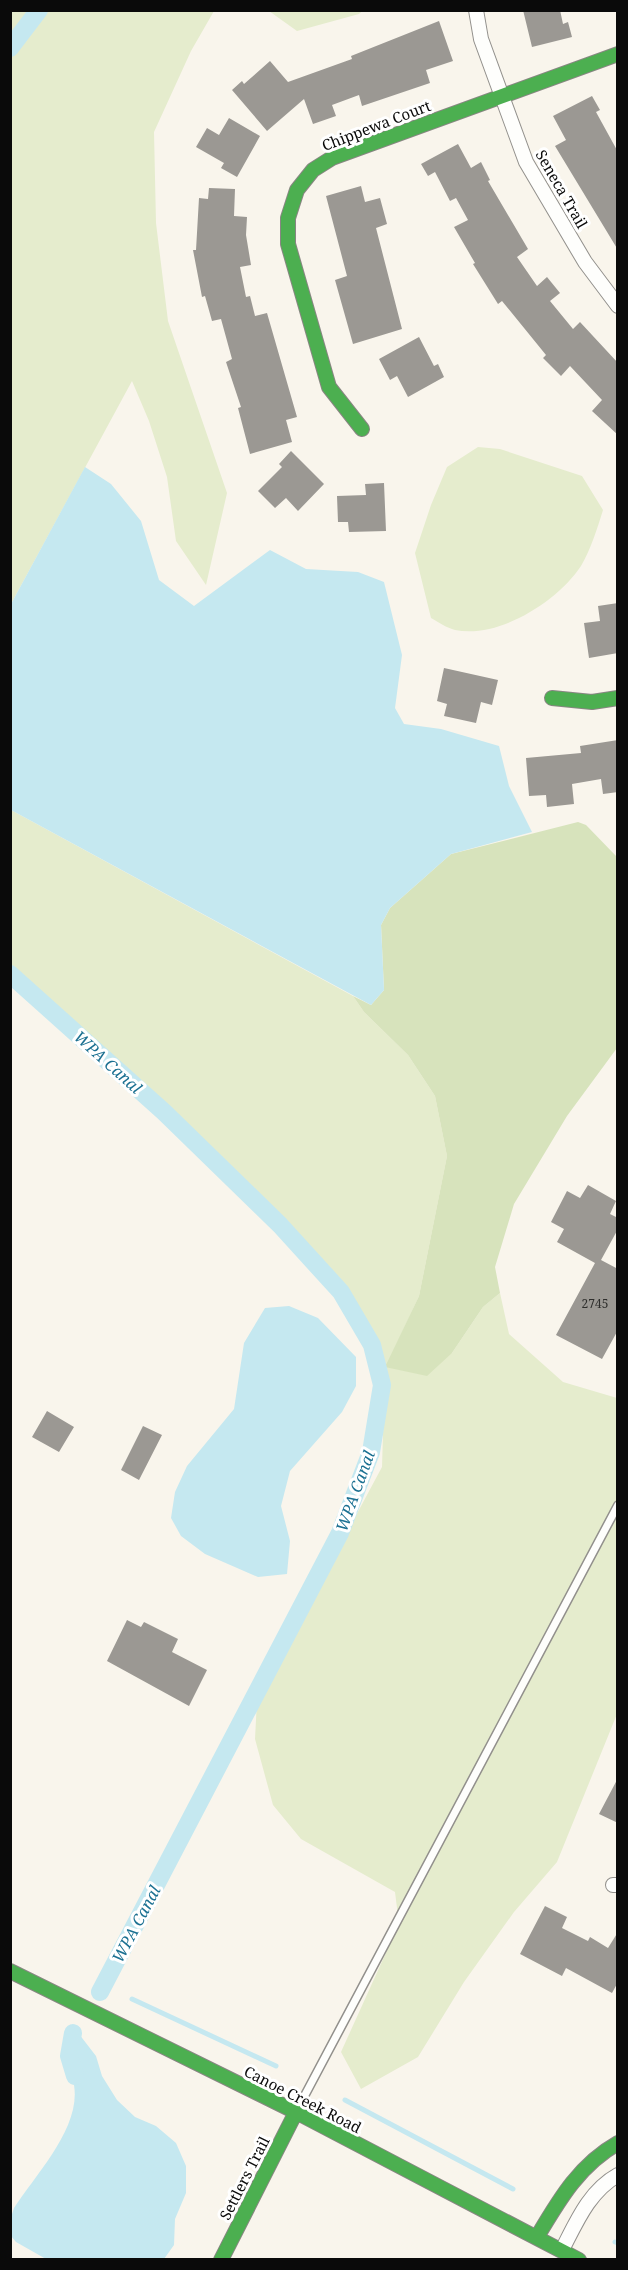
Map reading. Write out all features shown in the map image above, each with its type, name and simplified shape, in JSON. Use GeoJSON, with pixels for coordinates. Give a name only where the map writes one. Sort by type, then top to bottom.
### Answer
{"type":"FeatureCollection","features":[{"type":"Feature","properties":{"kind":"street","name":"Seneca Trail"},"geometry":{"type":"LineString","coordinates":[[476,10],[481,39],[526,162],[585,262],[618,306]]}},
{"type":"Feature","properties":{"kind":"street","name":"Chippewa Court"},"geometry":{"type":"LineString","coordinates":[[362,429],[329,387],[288,244],[288,218],[297,190],[313,170],[332,158],[618,54]]}},
{"type":"Feature","properties":{"kind":"street"},"geometry":{"type":"LineString","coordinates":[[552,698],[592,702],[618,698]]}},
{"type":"Feature","properties":{"kind":"street","name":"Canoe Creek Road"},"geometry":{"type":"LineString","coordinates":[[10,1971],[296,2112],[579,2259]]}},
{"type":"Feature","properties":{"kind":"street","name":"Settlers Trail"},"geometry":{"type":"LineString","coordinates":[[221,2259],[296,2112]]}},
{"type":"Feature","properties":{"kind":"street"},"geometry":{"type":"LineString","coordinates":[[537,2237],[566,2188],[585,2165],[618,2143]]}},
{"type":"Feature","properties":{"kind":"street"},"geometry":{"type":"LineString","coordinates":[[562,2250],[585,2206],[609,2180],[618,2175]]}},
{"type":"Feature","properties":{"kind":"lane"},"geometry":{"type":"LineString","coordinates":[[296,2112],[618,1505]]}},
{"type":"Feature","properties":{"kind":"green space"},"geometry":{"type":"Polygon","coordinates":[[[11,10],[214,11],[191,51],[154,132],[156,223],[168,321],[227,493],[206,585],[176,541],[167,477],[149,421],[132,381],[11,604],[11,10]]]}},
{"type":"Feature","properties":{"kind":"green space"},"geometry":{"type":"Polygon","coordinates":[[[269,11],[362,11],[359,14],[297,31],[269,11]]]}},
{"type":"Feature","properties":{"kind":"green space"},"geometry":{"type":"Polygon","coordinates":[[[478,447],[500,449],[582,476],[603,510],[591,546],[581,566],[558,592],[543,604],[508,623],[490,629],[455,630],[431,618],[415,553],[447,467],[478,447]]]}},
{"type":"Feature","properties":{"kind":"green space"},"geometry":{"type":"Polygon","coordinates":[[[11,810],[353,996],[364,1012],[408,1055],[435,1096],[447,1156],[419,1296],[386,1367],[452,1353],[483,1307],[500,1293],[509,1334],[563,1382],[617,1398],[617,1714],[557,1862],[514,1912],[464,1982],[418,2057],[361,2089],[341,2052],[399,1924],[395,1892],[301,1839],[273,1805],[255,1739],[257,1700],[382,1467],[385,1367],[325,1262],[106,1054],[11,970],[11,810]]]}},
{"type":"Feature","properties":{"kind":"green space"},"geometry":{"type":"Polygon","coordinates":[[[578,822],[586,825],[617,857],[617,1048],[567,1116],[514,1204],[495,1267],[500,1293],[483,1307],[452,1353],[427,1376],[385,1367],[419,1296],[447,1156],[435,1096],[408,1055],[364,1012],[353,996],[371,1005],[384,990],[381,925],[390,908],[451,854],[578,822]]]}},
{"type":"Feature","properties":{"kind":"water"},"geometry":{"type":"Polygon","coordinates":[[[85,467],[111,484],[141,521],[159,580],[194,606],[270,550],[306,569],[358,572],[384,582],[402,655],[395,708],[404,724],[441,729],[499,746],[509,786],[532,832],[451,854],[390,908],[381,925],[384,990],[371,1005],[11,810],[11,604],[85,467]]]}},
{"type":"Feature","properties":{"kind":"water"},"geometry":{"type":"Polygon","coordinates":[[[289,1306],[318,1318],[356,1357],[356,1386],[342,1412],[290,1471],[281,1506],[290,1541],[287,1574],[258,1577],[205,1554],[181,1536],[171,1518],[175,1492],[187,1466],[234,1409],[244,1343],[265,1308],[289,1306]]]}},
{"type":"Feature","properties":{"kind":"water"},"geometry":{"type":"Polygon","coordinates":[[[79,2034],[96,2056],[102,2076],[117,2100],[135,2117],[156,2126],[176,2143],[186,2166],[186,2193],[175,2219],[174,2245],[164,2259],[46,2259],[16,2242],[11,2236],[11,2217],[14,2208],[50,2158],[70,2120],[74,2100],[73,2081],[65,2063],[79,2034]]]}},
{"type":"Feature","properties":{"kind":"building"},"geometry":{"type":"Polygon","coordinates":[[[523,10],[560,10],[563,24],[568,22],[572,37],[532,47],[523,10]]]}},
{"type":"Feature","properties":{"kind":"building"},"geometry":{"type":"Polygon","coordinates":[[[439,21],[453,61],[426,70],[430,83],[362,106],[359,95],[332,105],[336,116],[313,124],[304,99],[267,131],[232,90],[242,81],[244,84],[270,61],[288,82],[352,59],[351,56],[439,21]]]}},
{"type":"Feature","properties":{"kind":"building"},"geometry":{"type":"Polygon","coordinates":[[[592,96],[600,110],[596,112],[618,152],[618,250],[555,146],[566,140],[553,116],[592,96]]]}},
{"type":"Feature","properties":{"kind":"building"},"geometry":{"type":"Polygon","coordinates":[[[229,118],[260,136],[237,177],[221,168],[224,163],[196,147],[207,128],[219,135],[229,118]]]}},
{"type":"Feature","properties":{"kind":"building"},"geometry":{"type":"Polygon","coordinates":[[[458,144],[471,168],[481,162],[490,180],[488,181],[528,249],[517,257],[537,286],[547,277],[560,293],[550,301],[573,329],[580,322],[618,363],[618,435],[592,411],[602,400],[570,366],[561,376],[543,358],[546,355],[502,301],[498,304],[473,264],[475,263],[454,227],[468,220],[456,198],[450,201],[435,172],[428,176],[421,164],[458,144]]]}},
{"type":"Feature","properties":{"kind":"building"},"geometry":{"type":"Polygon","coordinates":[[[361,186],[365,202],[380,198],[387,224],[376,228],[402,329],[353,344],[335,280],[347,276],[326,196],[361,186]]]}},
{"type":"Feature","properties":{"kind":"building"},"geometry":{"type":"Polygon","coordinates":[[[209,188],[235,189],[234,216],[247,217],[246,235],[251,265],[240,267],[246,297],[250,296],[255,316],[267,313],[297,417],[286,420],[292,442],[250,454],[238,408],[241,407],[226,362],[232,359],[221,319],[212,321],[205,296],[202,297],[193,250],[196,250],[199,198],[208,199],[209,188]]]}},
{"type":"Feature","properties":{"kind":"building"},"geometry":{"type":"Polygon","coordinates":[[[419,337],[434,366],[438,364],[444,377],[408,397],[397,376],[390,380],[379,359],[419,337]]]}},
{"type":"Feature","properties":{"kind":"building"},"geometry":{"type":"Polygon","coordinates":[[[291,451],[324,484],[298,511],[286,498],[275,508],[258,491],[282,467],[279,464],[291,451]]]}},
{"type":"Feature","properties":{"kind":"building"},"geometry":{"type":"Polygon","coordinates":[[[384,483],[386,531],[349,532],[348,522],[338,522],[337,496],[366,495],[365,484],[384,483]]]}},
{"type":"Feature","properties":{"kind":"building"},"geometry":{"type":"Polygon","coordinates":[[[618,603],[618,653],[589,658],[584,623],[600,621],[598,606],[618,603]]]}},
{"type":"Feature","properties":{"kind":"building"},"geometry":{"type":"Polygon","coordinates":[[[444,668],[498,680],[492,705],[481,702],[476,723],[444,716],[447,704],[437,701],[444,668]]]}},
{"type":"Feature","properties":{"kind":"building"},"geometry":{"type":"Polygon","coordinates":[[[618,740],[618,792],[603,794],[601,779],[572,784],[574,804],[547,807],[546,795],[529,796],[526,758],[581,753],[580,746],[618,740]]]}},
{"type":"Feature","properties":{"kind":"building"},"geometry":{"type":"Polygon","coordinates":[[[588,1185],[616,1201],[610,1214],[618,1218],[618,1229],[601,1260],[618,1269],[618,1330],[602,1359],[556,1335],[595,1263],[557,1242],[564,1229],[551,1222],[567,1191],[580,1198],[588,1185]]]}},
{"type":"Feature","properties":{"kind":"building"},"geometry":{"type":"Polygon","coordinates":[[[47,1411],[74,1427],[59,1452],[32,1437],[47,1411]]]}},
{"type":"Feature","properties":{"kind":"building"},"geometry":{"type":"Polygon","coordinates":[[[143,1426],[162,1435],[139,1480],[121,1470],[143,1426]]]}},
{"type":"Feature","properties":{"kind":"building"},"geometry":{"type":"Polygon","coordinates":[[[127,1620],[141,1627],[144,1622],[178,1639],[172,1652],[207,1670],[189,1706],[107,1661],[127,1620]]]}},
{"type":"Feature","properties":{"kind":"building"},"geometry":{"type":"Polygon","coordinates":[[[618,1778],[618,1823],[599,1814],[618,1778]]]}},
{"type":"Feature","properties":{"kind":"building"},"geometry":{"type":"Polygon","coordinates":[[[545,1906],[567,1917],[562,1928],[588,1941],[590,1937],[608,1948],[618,1932],[618,1982],[612,1993],[566,1968],[562,1976],[520,1954],[545,1906]]]}},
{"type":"Feature","properties":{"kind":"waterway"},"geometry":{"type":"LineString","coordinates":[[10,48],[39,10]]}},
{"type":"Feature","properties":{"kind":"waterway","name":"WPA Canal"},"geometry":{"type":"LineString","coordinates":[[10,974],[164,1112],[280,1225],[341,1292],[372,1345],[382,1385],[371,1452],[340,1533],[100,1992]]}},
{"type":"Feature","properties":{"kind":"waterway"},"geometry":{"type":"LineString","coordinates":[[132,1999],[276,2066]]}},
{"type":"Feature","properties":{"kind":"waterway","name":"WPA Canal"},"geometry":{"type":"LineString","coordinates":[[73,2033],[69,2056],[75,2076]]}},
{"type":"Feature","properties":{"kind":"waterway"},"geometry":{"type":"LineString","coordinates":[[345,2100],[513,2189]]}},
{"type":"Feature","properties":{"kind":"traffic: fast"},"geometry":{"type":"LineString","coordinates":[[362,429],[329,387],[288,244],[288,218],[297,190],[313,170],[332,158],[618,54]]}},
{"type":"Feature","properties":{"kind":"traffic: fast"},"geometry":{"type":"LineString","coordinates":[[552,698],[592,702],[618,698]]}},
{"type":"Feature","properties":{"kind":"traffic: fast"},"geometry":{"type":"LineString","coordinates":[[10,1971],[296,2112],[579,2260]]}},
{"type":"Feature","properties":{"kind":"traffic: fast"},"geometry":{"type":"LineString","coordinates":[[221,2260],[296,2112]]}},
{"type":"Feature","properties":{"kind":"traffic: fast"},"geometry":{"type":"LineString","coordinates":[[537,2237],[571,2184],[592,2162],[618,2143]]}}]}
